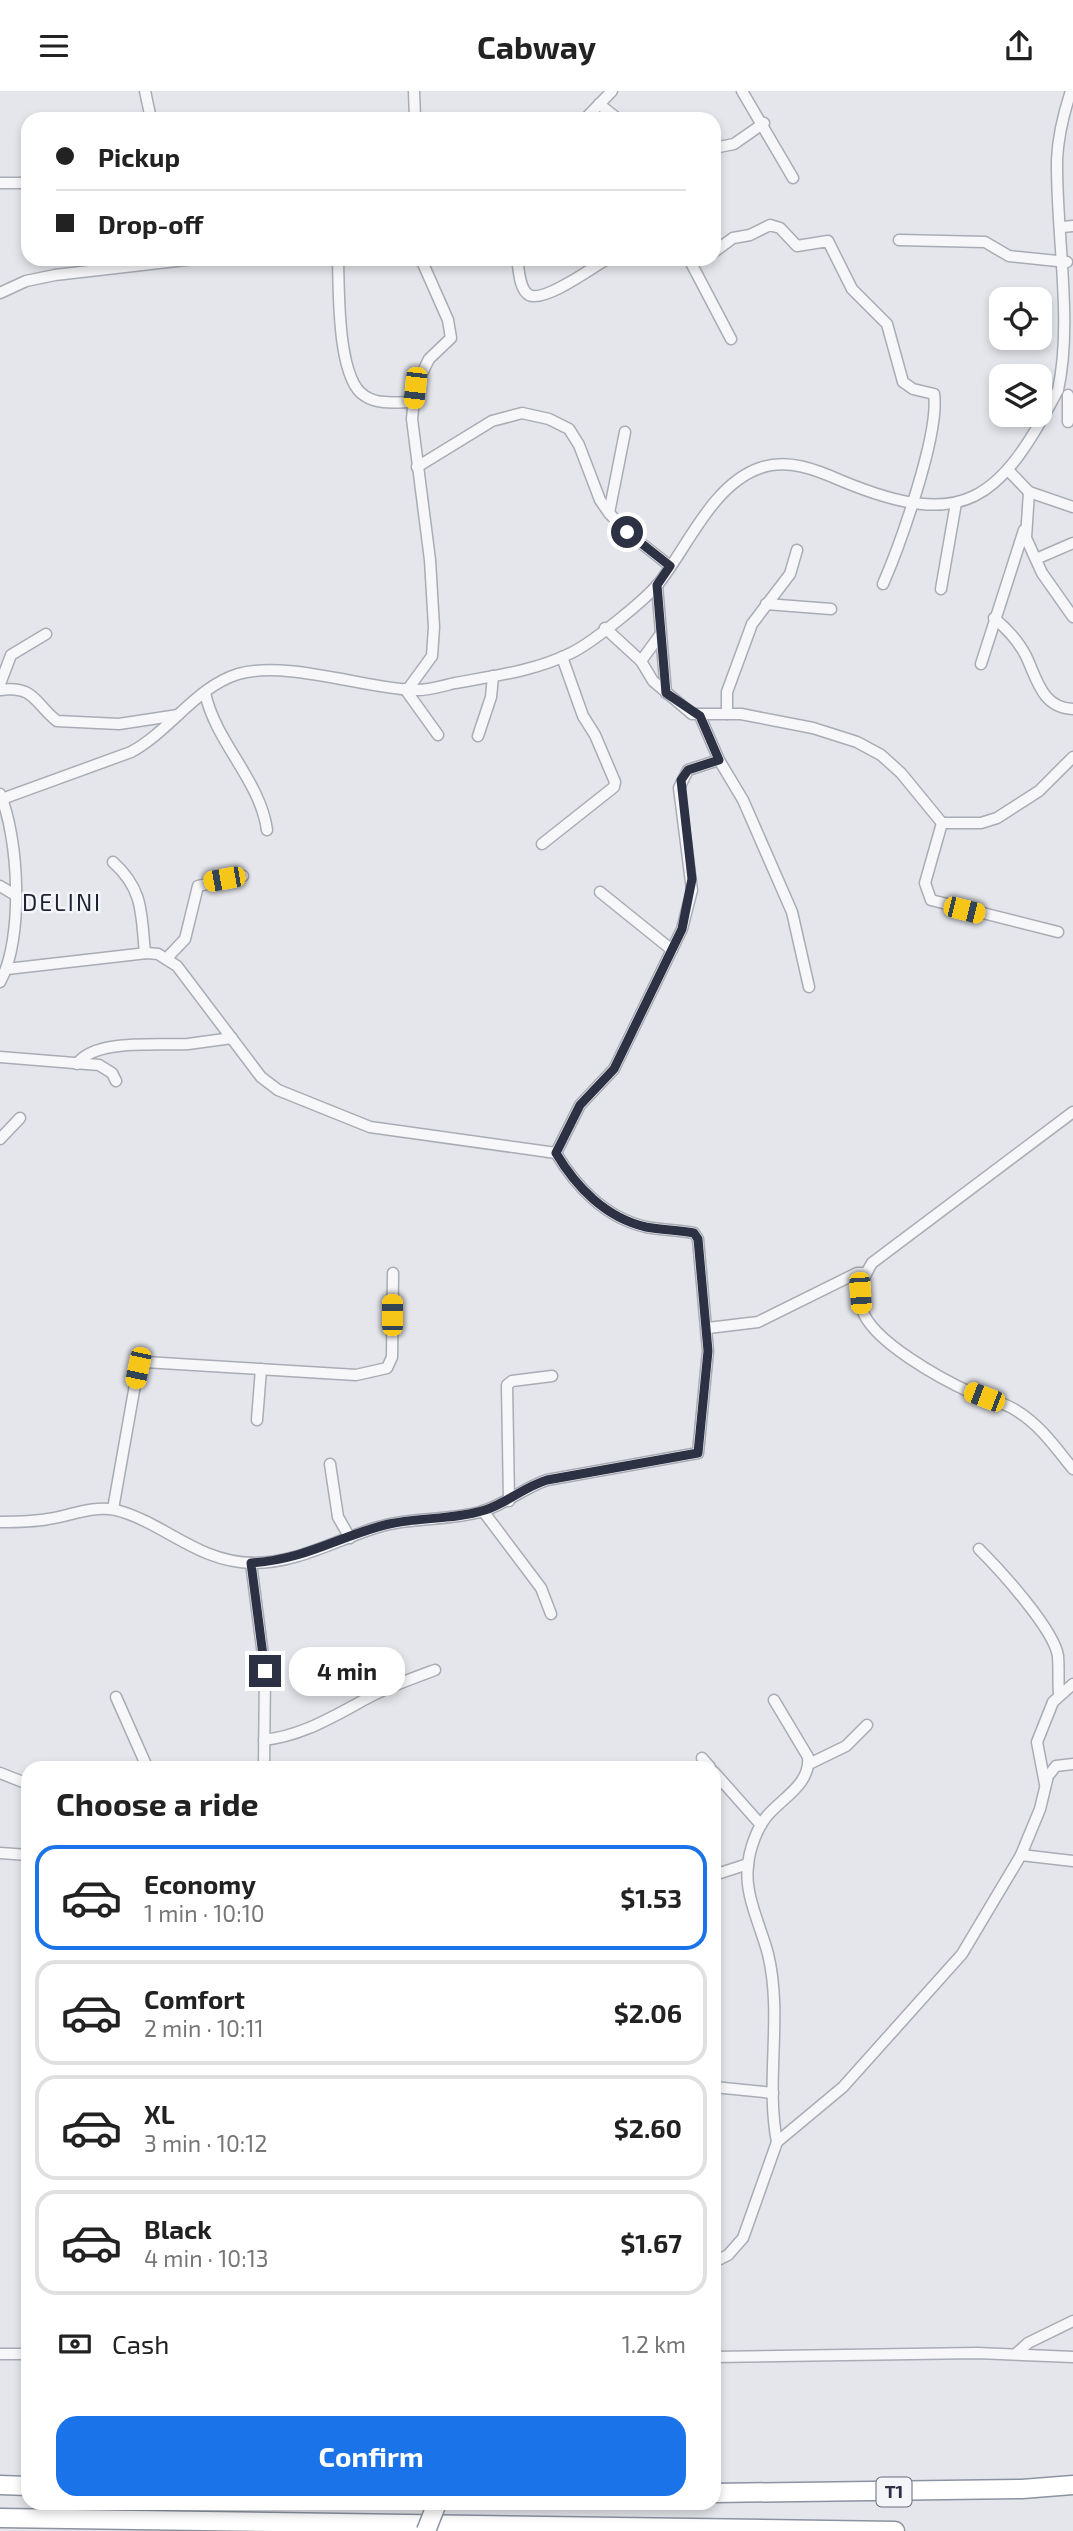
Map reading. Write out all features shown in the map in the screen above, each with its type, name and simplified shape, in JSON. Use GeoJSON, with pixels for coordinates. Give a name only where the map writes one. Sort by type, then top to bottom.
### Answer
{"type":"FeatureCollection","features":[{"type":"Feature","properties":{"kind":"highway","name":"T1"},"geometry":{"type":"LineString","coordinates":[[721,2493],[1009,2489],[1073,2485]]}},
{"type":"Feature","properties":{"kind":"highway"},"geometry":{"type":"LineString","coordinates":[[0,2486],[21,2486]]}},
{"type":"Feature","properties":{"kind":"highway"},"geometry":{"type":"LineString","coordinates":[[426,2531],[434,2510]]}},
{"type":"Feature","properties":{"kind":"highway","name":"T1"},"geometry":{"type":"LineString","coordinates":[[0,2518],[895,2531]]}},
{"type":"Feature","properties":{"kind":"highway"},"geometry":{"type":"LineString","coordinates":[[205,2520],[232,2531]]}},
{"type":"Feature","properties":{"kind":"highway"},"geometry":{"type":"LineString","coordinates":[[686,2531],[711,2527]]}},
{"type":"Feature","properties":{"kind":"street"},"geometry":{"type":"LineString","coordinates":[[145,91],[150,112]]}},
{"type":"Feature","properties":{"kind":"street"},"geometry":{"type":"LineString","coordinates":[[414,91],[415,112]]}},
{"type":"Feature","properties":{"kind":"street"},"geometry":{"type":"LineString","coordinates":[[591,112],[612,91]]}},
{"type":"Feature","properties":{"kind":"street"},"geometry":{"type":"LineString","coordinates":[[756,91],[743,92],[764,123],[793,178]]}},
{"type":"Feature","properties":{"kind":"street"},"geometry":{"type":"LineString","coordinates":[[0,982],[7,969],[15,920],[15,895],[1,796],[131,752],[150,741],[219,682],[241,673],[262,670],[406,689],[540,666],[574,652],[657,585],[717,501],[739,480],[760,468],[781,464],[813,468],[866,491],[912,504],[956,503],[979,495],[1009,471],[1066,373],[1073,302],[1068,262],[1068,226],[1057,159],[1071,91]]}},
{"type":"Feature","properties":{"kind":"street"},"geometry":{"type":"LineString","coordinates":[[598,104],[609,112]]}},
{"type":"Feature","properties":{"kind":"street"},"geometry":{"type":"LineString","coordinates":[[721,147],[734,144],[764,123]]}},
{"type":"Feature","properties":{"kind":"street"},"geometry":{"type":"LineString","coordinates":[[0,183],[21,183]]}},
{"type":"Feature","properties":{"kind":"street"},"geometry":{"type":"LineString","coordinates":[[721,247],[733,239],[770,225],[780,228],[797,246],[824,241],[831,244],[852,289],[887,324],[904,382],[913,389],[934,394],[928,441],[912,504],[902,540],[883,584]]}},
{"type":"Feature","properties":{"kind":"street"},"geometry":{"type":"LineString","coordinates":[[900,240],[985,242],[1009,256],[1068,262]]}},
{"type":"Feature","properties":{"kind":"street"},"geometry":{"type":"LineString","coordinates":[[0,293],[26,281],[126,266]]}},
{"type":"Feature","properties":{"kind":"street"},"geometry":{"type":"LineString","coordinates":[[338,266],[341,314],[351,380],[367,398],[414,402]]}},
{"type":"Feature","properties":{"kind":"street"},"geometry":{"type":"LineString","coordinates":[[406,689],[432,656],[434,627],[430,560],[417,467],[415,388],[429,359],[451,338],[448,320],[424,266]]}},
{"type":"Feature","properties":{"kind":"street"},"geometry":{"type":"LineString","coordinates":[[518,266],[522,288],[528,294],[537,296],[549,294],[595,266]]}},
{"type":"Feature","properties":{"kind":"street"},"geometry":{"type":"LineString","coordinates":[[693,266],[731,339]]}},
{"type":"Feature","properties":{"kind":"street"},"geometry":{"type":"LineString","coordinates":[[1058,389],[1071,396],[1068,422]]}},
{"type":"Feature","properties":{"kind":"street"},"geometry":{"type":"LineString","coordinates":[[417,467],[492,421],[522,413],[549,419],[569,429],[579,445],[600,500],[609,513],[627,532],[670,566]]}},
{"type":"Feature","properties":{"kind":"street"},"geometry":{"type":"LineString","coordinates":[[609,513],[625,432]]}},
{"type":"Feature","properties":{"kind":"street"},"geometry":{"type":"LineString","coordinates":[[1009,471],[1030,492],[1073,507]]}},
{"type":"Feature","properties":{"kind":"street"},"geometry":{"type":"LineString","coordinates":[[982,664],[994,618],[1024,530],[1030,492]]}},
{"type":"Feature","properties":{"kind":"street"},"geometry":{"type":"LineString","coordinates":[[941,589],[956,503]]}},
{"type":"Feature","properties":{"kind":"street"},"geometry":{"type":"LineString","coordinates":[[1024,530],[1035,559],[1068,599],[1073,617]]}},
{"type":"Feature","properties":{"kind":"street"},"geometry":{"type":"LineString","coordinates":[[1035,559],[1073,543]]}},
{"type":"Feature","properties":{"kind":"street"},"geometry":{"type":"LineString","coordinates":[[727,714],[727,692],[752,624],[790,574],[797,550]]}},
{"type":"Feature","properties":{"kind":"street"},"geometry":{"type":"LineString","coordinates":[[657,585],[666,693]]}},
{"type":"Feature","properties":{"kind":"street"},"geometry":{"type":"LineString","coordinates":[[766,604],[831,609]]}},
{"type":"Feature","properties":{"kind":"street"},"geometry":{"type":"LineString","coordinates":[[994,618],[1021,647],[1047,698],[1059,708],[1073,709]]}},
{"type":"Feature","properties":{"kind":"street"},"geometry":{"type":"LineString","coordinates":[[605,628],[641,661],[653,681],[700,716],[719,760],[743,800],[792,912],[809,987]]}},
{"type":"Feature","properties":{"kind":"street"},"geometry":{"type":"LineString","coordinates":[[0,684],[11,655],[46,634]]}},
{"type":"Feature","properties":{"kind":"street"},"geometry":{"type":"LineString","coordinates":[[641,661],[660,635]]}},
{"type":"Feature","properties":{"kind":"street"},"geometry":{"type":"LineString","coordinates":[[542,843],[614,787],[615,782],[595,735],[583,716],[562,657]]}},
{"type":"Feature","properties":{"kind":"street"},"geometry":{"type":"LineString","coordinates":[[478,736],[491,697],[493,676]]}},
{"type":"Feature","properties":{"kind":"street"},"geometry":{"type":"LineString","coordinates":[[0,690],[13,688],[33,695],[57,721],[120,724],[180,715]]}},
{"type":"Feature","properties":{"kind":"street"},"geometry":{"type":"LineString","coordinates":[[406,689],[439,735]]}},
{"type":"Feature","properties":{"kind":"street"},"geometry":{"type":"LineString","coordinates":[[205,693],[212,719],[265,811],[267,830]]}},
{"type":"Feature","properties":{"kind":"street"},"geometry":{"type":"LineString","coordinates":[[700,716],[727,714],[813,728],[857,741],[881,755],[901,773],[942,823]]}},
{"type":"Feature","properties":{"kind":"street"},"geometry":{"type":"LineString","coordinates":[[942,823],[981,823],[997,818],[1055,778],[1073,757]]}},
{"type":"Feature","properties":{"kind":"street"},"geometry":{"type":"LineString","coordinates":[[556,1153],[580,1105],[614,1069],[682,929],[692,890],[681,780],[688,770],[719,760]]}},
{"type":"Feature","properties":{"kind":"street"},"geometry":{"type":"LineString","coordinates":[[942,823],[925,883],[931,900],[1058,932]]}},
{"type":"Feature","properties":{"kind":"street"},"geometry":{"type":"LineString","coordinates":[[113,862],[135,887],[140,903],[145,953]]}},
{"type":"Feature","properties":{"kind":"street"},"geometry":{"type":"LineString","coordinates":[[167,958],[185,939],[198,887],[243,876]]}},
{"type":"Feature","properties":{"kind":"street"},"geometry":{"type":"LineString","coordinates":[[0,886],[15,895]]}},
{"type":"Feature","properties":{"kind":"street"},"geometry":{"type":"LineString","coordinates":[[600,892],[672,950]]}},
{"type":"Feature","properties":{"kind":"street"},"geometry":{"type":"LineString","coordinates":[[0,1523],[50,1519],[91,1510],[113,1510],[134,1516],[203,1553],[251,1563],[296,1557],[389,1524],[483,1511],[509,1501],[533,1484],[547,1480],[698,1453],[708,1328],[698,1262],[698,1239],[694,1233],[645,1226],[615,1215],[582,1190],[556,1153],[370,1127],[270,1086],[177,966],[167,958],[145,953],[7,969]]}},
{"type":"Feature","properties":{"kind":"street"},"geometry":{"type":"LineString","coordinates":[[77,1064],[88,1053],[132,1045],[185,1044],[232,1038]]}},
{"type":"Feature","properties":{"kind":"street"},"geometry":{"type":"LineString","coordinates":[[0,1057],[107,1068],[116,1081]]}},
{"type":"Feature","properties":{"kind":"street"},"geometry":{"type":"LineString","coordinates":[[1073,1112],[872,1263],[860,1293],[862,1311],[876,1329],[917,1362],[970,1392],[1027,1417],[1073,1469]]}},
{"type":"Feature","properties":{"kind":"street"},"geometry":{"type":"LineString","coordinates":[[0,1139],[20,1118]]}},
{"type":"Feature","properties":{"kind":"street"},"geometry":{"type":"LineString","coordinates":[[113,1510],[138,1368],[145,1362],[356,1375],[387,1368],[392,1357],[393,1273]]}},
{"type":"Feature","properties":{"kind":"street"},"geometry":{"type":"LineString","coordinates":[[708,1328],[758,1322],[857,1273],[866,1273]]}},
{"type":"Feature","properties":{"kind":"street"},"geometry":{"type":"LineString","coordinates":[[257,1420],[261,1369]]}},
{"type":"Feature","properties":{"kind":"street"},"geometry":{"type":"LineString","coordinates":[[509,1501],[507,1385],[512,1381],[552,1376]]}},
{"type":"Feature","properties":{"kind":"street"},"geometry":{"type":"LineString","coordinates":[[330,1464],[338,1517],[350,1538]]}},
{"type":"Feature","properties":{"kind":"street"},"geometry":{"type":"LineString","coordinates":[[483,1511],[541,1588],[551,1614]]}},
{"type":"Feature","properties":{"kind":"street"},"geometry":{"type":"LineString","coordinates":[[979,1549],[1002,1571],[1046,1631],[1058,1654],[1059,1695]]}},
{"type":"Feature","properties":{"kind":"street"},"geometry":{"type":"LineString","coordinates":[[251,1563],[265,1671],[264,1761]]}},
{"type":"Feature","properties":{"kind":"street"},"geometry":{"type":"LineString","coordinates":[[264,1740],[281,1738],[326,1723],[356,1704],[435,1670]]}},
{"type":"Feature","properties":{"kind":"street"},"geometry":{"type":"LineString","coordinates":[[1045,1785],[1037,1742],[1049,1709],[1059,1695],[1073,1684]]}},
{"type":"Feature","properties":{"kind":"street"},"geometry":{"type":"LineString","coordinates":[[116,1697],[144,1761]]}},
{"type":"Feature","properties":{"kind":"street"},"geometry":{"type":"LineString","coordinates":[[721,2258],[728,2255],[743,2238],[777,2141],[773,2093],[775,2008],[772,1976],[750,1889],[748,1864],[761,1825],[797,1788],[809,1764],[808,1757],[774,1700]]}},
{"type":"Feature","properties":{"kind":"street"},"geometry":{"type":"LineString","coordinates":[[809,1764],[846,1746],[866,1725]]}},
{"type":"Feature","properties":{"kind":"street"},"geometry":{"type":"LineString","coordinates":[[702,1758],[705,1761]]}},
{"type":"Feature","properties":{"kind":"street"},"geometry":{"type":"LineString","coordinates":[[777,2141],[843,2087],[950,1970],[988,1915],[1021,1855],[1040,1809],[1045,1785],[1056,1766],[1073,1764]]}},
{"type":"Feature","properties":{"kind":"street"},"geometry":{"type":"LineString","coordinates":[[0,1773],[21,1781]]}},
{"type":"Feature","properties":{"kind":"street"},"geometry":{"type":"LineString","coordinates":[[721,1780],[761,1825]]}},
{"type":"Feature","properties":{"kind":"street"},"geometry":{"type":"LineString","coordinates":[[0,1853],[21,1854]]}},
{"type":"Feature","properties":{"kind":"street"},"geometry":{"type":"LineString","coordinates":[[1021,1855],[1073,1861]]}},
{"type":"Feature","properties":{"kind":"street"},"geometry":{"type":"LineString","coordinates":[[721,1873],[748,1864]]}},
{"type":"Feature","properties":{"kind":"street"},"geometry":{"type":"LineString","coordinates":[[721,2088],[773,2093]]}},
{"type":"Feature","properties":{"kind":"street"},"geometry":{"type":"LineString","coordinates":[[1017,2353],[1028,2343],[1073,2322]]}},
{"type":"Feature","properties":{"kind":"street"},"geometry":{"type":"LineString","coordinates":[[721,2357],[934,2357],[1017,2353],[1073,2357]]}},
{"type":"Feature","properties":{"kind":"street"},"geometry":{"type":"LineString","coordinates":[[0,2354],[21,2354]]}},
{"type":"Feature","properties":{"kind":"district","name":"DELINI"},"geometry":{"type":"Point","coordinates":[62,903]}},
{"type":"Feature","properties":{"kind":"route"},"geometry":{"type":"LineString","coordinates":[[265,1671],[251,1563],[280,1561],[309,1553],[389,1524],[483,1511],[509,1501],[533,1484],[547,1480],[698,1453],[708,1328],[698,1262],[698,1239],[694,1233],[645,1226],[615,1215],[582,1190],[556,1153],[562,1146],[568,1124],[580,1105],[614,1069],[629,1033],[682,929],[692,890],[692,879],[679,787],[688,770],[719,760],[700,716],[692,714],[666,693],[657,585],[670,566],[627,532]]}}]}
